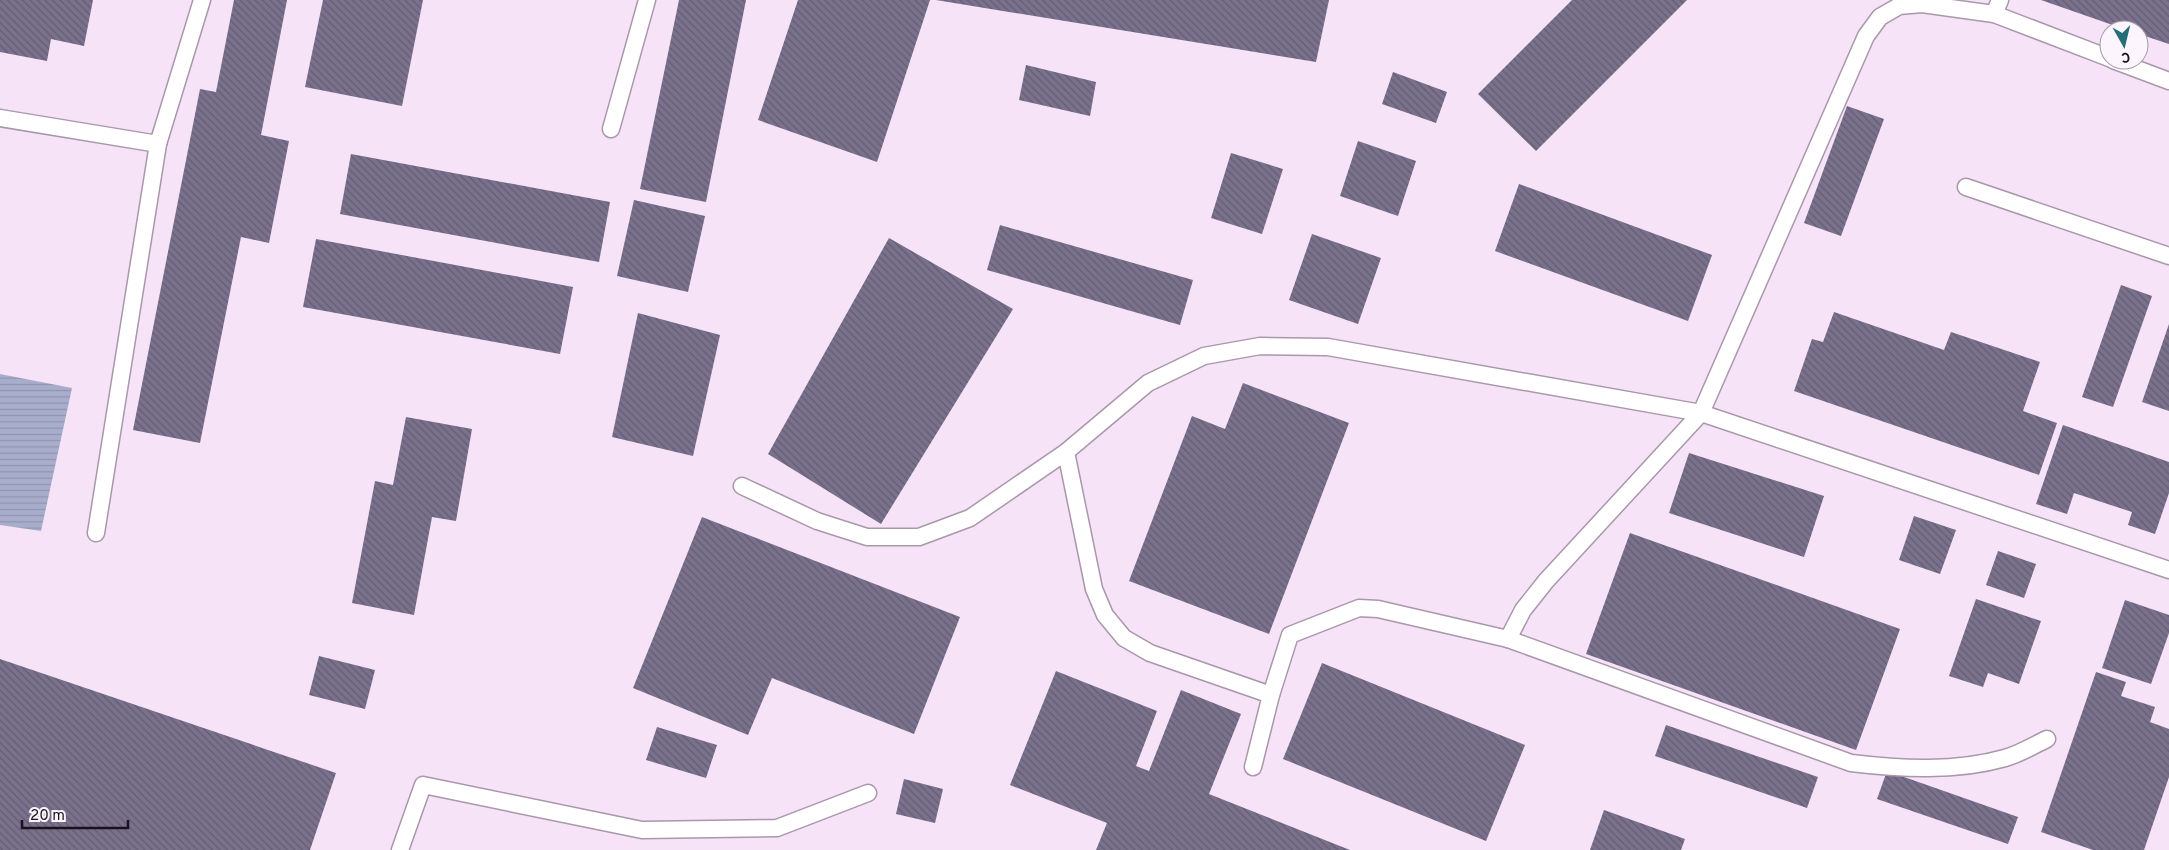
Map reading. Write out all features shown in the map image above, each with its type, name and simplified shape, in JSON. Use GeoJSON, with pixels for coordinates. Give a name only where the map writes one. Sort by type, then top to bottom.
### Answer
{"type":"FeatureCollection","features":[{"type":"Feature","properties":{"kind":"lane"},"geometry":{"type":"LineString","coordinates":[[96,532],[158,144],[202,0]]}},
{"type":"Feature","properties":{"kind":"lane"},"geometry":{"type":"LineString","coordinates":[[611,129],[648,0]]}},
{"type":"Feature","properties":{"kind":"lane"},"geometry":{"type":"LineString","coordinates":[[1508,639],[1524,610],[1546,581],[1701,413],[1866,36],[1880,17],[1899,6],[1922,4],[1997,7],[2099,53]]}},
{"type":"Feature","properties":{"kind":"lane"},"geometry":{"type":"LineString","coordinates":[[2140,70],[2169,81]]}},
{"type":"Feature","properties":{"kind":"lane"},"geometry":{"type":"LineString","coordinates":[[0,118],[158,144]]}},
{"type":"Feature","properties":{"kind":"lane"},"geometry":{"type":"LineString","coordinates":[[1966,187],[2169,256]]}},
{"type":"Feature","properties":{"kind":"lane"},"geometry":{"type":"LineString","coordinates":[[742,486],[817,521],[867,536],[919,537],[970,518],[1066,452],[1148,383],[1204,356],[1260,346],[1328,347],[1701,413],[2169,570]]}},
{"type":"Feature","properties":{"kind":"lane"},"geometry":{"type":"LineString","coordinates":[[1066,452],[1094,589],[1105,615],[1124,638],[1150,653],[1271,695]]}},
{"type":"Feature","properties":{"kind":"lane"},"geometry":{"type":"LineString","coordinates":[[1254,767],[1271,695],[1290,635],[1359,608],[1378,609],[1508,639],[1851,763],[1886,767],[1971,766],[2007,757],[2048,739]]}},
{"type":"Feature","properties":{"kind":"lane"},"geometry":{"type":"LineString","coordinates":[[400,850],[423,785],[642,830],[777,828],[868,793]]}},
{"type":"Feature","properties":{"kind":"water"},"geometry":{"type":"Polygon","coordinates":[[[0,374],[72,388],[41,531],[0,525],[0,374]]]}},
{"type":"Feature","properties":{"kind":"building"},"geometry":{"type":"Polygon","coordinates":[[[0,0],[93,0],[84,46],[51,39],[47,61],[0,52],[0,0]]]}},
{"type":"Feature","properties":{"kind":"building"},"geometry":{"type":"Polygon","coordinates":[[[234,0],[287,0],[261,135],[289,141],[269,243],[241,237],[200,443],[133,430],[200,89],[216,92],[234,0]]]}},
{"type":"Feature","properties":{"kind":"building"},"geometry":{"type":"Polygon","coordinates":[[[323,0],[423,0],[402,106],[305,87],[323,0]]]}},
{"type":"Feature","properties":{"kind":"building"},"geometry":{"type":"Polygon","coordinates":[[[679,0],[746,0],[706,202],[640,189],[679,0]]]}},
{"type":"Feature","properties":{"kind":"building"},"geometry":{"type":"Polygon","coordinates":[[[798,0],[930,0],[877,162],[758,120],[798,0]]]}},
{"type":"Feature","properties":{"kind":"building"},"geometry":{"type":"Polygon","coordinates":[[[936,0],[1329,0],[1316,62],[936,0]]]}},
{"type":"Feature","properties":{"kind":"building"},"geometry":{"type":"Polygon","coordinates":[[[1572,0],[1687,0],[1536,151],[1478,94],[1572,0]]]}},
{"type":"Feature","properties":{"kind":"building"},"geometry":{"type":"Polygon","coordinates":[[[2041,0],[2169,0],[2169,44],[2149,37],[2149,20],[2099,20],[2041,0]]]}},
{"type":"Feature","properties":{"kind":"building"},"geometry":{"type":"Polygon","coordinates":[[[1026,65],[1096,82],[1090,116],[1019,100],[1026,65]]]}},
{"type":"Feature","properties":{"kind":"building"},"geometry":{"type":"Polygon","coordinates":[[[1393,72],[1447,92],[1436,123],[1382,104],[1393,72]]]}},
{"type":"Feature","properties":{"kind":"building"},"geometry":{"type":"Polygon","coordinates":[[[1847,106],[1884,119],[1841,236],[1804,223],[1847,106]]]}},
{"type":"Feature","properties":{"kind":"building"},"geometry":{"type":"Polygon","coordinates":[[[1358,141],[1416,161],[1398,216],[1340,196],[1358,141]]]}},
{"type":"Feature","properties":{"kind":"building"},"geometry":{"type":"Polygon","coordinates":[[[1231,153],[1283,169],[1262,234],[1211,218],[1231,153]]]}},
{"type":"Feature","properties":{"kind":"building"},"geometry":{"type":"Polygon","coordinates":[[[351,154],[610,202],[599,262],[340,214],[351,154]]]}},
{"type":"Feature","properties":{"kind":"building"},"geometry":{"type":"Polygon","coordinates":[[[1519,184],[1712,255],[1688,321],[1495,251],[1519,184]]]}},
{"type":"Feature","properties":{"kind":"building"},"geometry":{"type":"Polygon","coordinates":[[[634,200],[705,216],[688,292],[617,276],[634,200]]]}},
{"type":"Feature","properties":{"kind":"building"},"geometry":{"type":"Polygon","coordinates":[[[1000,225],[1193,280],[1180,325],[987,270],[1000,225]]]}},
{"type":"Feature","properties":{"kind":"building"},"geometry":{"type":"Polygon","coordinates":[[[1312,234],[1381,258],[1358,324],[1289,300],[1312,234]]]}},
{"type":"Feature","properties":{"kind":"building"},"geometry":{"type":"Polygon","coordinates":[[[889,238],[1013,309],[881,524],[768,454],[889,238]]]}},
{"type":"Feature","properties":{"kind":"building"},"geometry":{"type":"Polygon","coordinates":[[[316,239],[573,287],[560,354],[303,307],[316,239]]]}},
{"type":"Feature","properties":{"kind":"building"},"geometry":{"type":"Polygon","coordinates":[[[2121,285],[2152,296],[2113,407],[2082,397],[2121,285]]]}},
{"type":"Feature","properties":{"kind":"building"},"geometry":{"type":"Polygon","coordinates":[[[1834,312],[1944,350],[1951,332],[2040,362],[2023,411],[2057,423],[2039,475],[1794,391],[1812,339],[1823,342],[1834,312]]]}},
{"type":"Feature","properties":{"kind":"building"},"geometry":{"type":"Polygon","coordinates":[[[638,313],[720,335],[693,456],[612,437],[638,313]]]}},
{"type":"Feature","properties":{"kind":"building"},"geometry":{"type":"Polygon","coordinates":[[[2169,324],[2169,411],[2142,402],[2169,324]]]}},
{"type":"Feature","properties":{"kind":"building"},"geometry":{"type":"Polygon","coordinates":[[[1243,383],[1349,423],[1269,634],[1129,581],[1192,416],[1225,429],[1243,383]]]}},
{"type":"Feature","properties":{"kind":"building"},"geometry":{"type":"Polygon","coordinates":[[[406,417],[472,429],[456,521],[432,517],[414,615],[352,603],[375,481],[393,485],[406,417]]]}},
{"type":"Feature","properties":{"kind":"building"},"geometry":{"type":"Polygon","coordinates":[[[2063,425],[2169,462],[2169,493],[2155,534],[2128,525],[2132,512],[2074,493],[2067,514],[2036,504],[2063,425]]]}},
{"type":"Feature","properties":{"kind":"building"},"geometry":{"type":"Polygon","coordinates":[[[1689,453],[1824,496],[1804,557],[1669,513],[1689,453]]]}},
{"type":"Feature","properties":{"kind":"building"},"geometry":{"type":"Polygon","coordinates":[[[1914,516],[1956,530],[1940,574],[1899,560],[1914,516]]]}},
{"type":"Feature","properties":{"kind":"building"},"geometry":{"type":"Polygon","coordinates":[[[702,517],[960,617],[914,734],[772,678],[748,735],[633,688],[702,517]]]}},
{"type":"Feature","properties":{"kind":"building"},"geometry":{"type":"Polygon","coordinates":[[[1630,533],[1900,629],[1856,750],[1586,654],[1630,533]]]}},
{"type":"Feature","properties":{"kind":"building"},"geometry":{"type":"Polygon","coordinates":[[[1998,551],[2036,564],[2024,598],[1986,585],[1998,551]]]}},
{"type":"Feature","properties":{"kind":"building"},"geometry":{"type":"Polygon","coordinates":[[[1976,599],[2041,621],[2019,684],[1988,673],[1983,687],[1949,676],[1976,599]]]}},
{"type":"Feature","properties":{"kind":"building"},"geometry":{"type":"Polygon","coordinates":[[[2125,600],[2169,615],[2169,633],[2151,684],[2102,668],[2125,600]]]}},
{"type":"Feature","properties":{"kind":"building"},"geometry":{"type":"Polygon","coordinates":[[[319,656],[375,670],[365,709],[309,695],[319,656]]]}},
{"type":"Feature","properties":{"kind":"building"},"geometry":{"type":"Polygon","coordinates":[[[0,659],[336,773],[310,850],[0,850],[0,659]]]}},
{"type":"Feature","properties":{"kind":"building"},"geometry":{"type":"Polygon","coordinates":[[[1322,663],[1525,745],[1486,841],[1283,759],[1322,663]]]}},
{"type":"Feature","properties":{"kind":"building"},"geometry":{"type":"Polygon","coordinates":[[[1056,671],[1157,711],[1136,766],[1149,771],[1181,690],[1241,714],[1209,794],[1350,850],[1096,850],[1107,823],[1010,785],[1056,671]]]}},
{"type":"Feature","properties":{"kind":"building"},"geometry":{"type":"Polygon","coordinates":[[[2096,672],[2126,682],[2121,696],[2155,707],[2150,722],[2169,729],[2169,777],[2144,850],[2093,850],[2041,832],[2096,672]]]}},
{"type":"Feature","properties":{"kind":"building"},"geometry":{"type":"Polygon","coordinates":[[[1666,725],[1818,777],[1807,808],[1655,756],[1666,725]]]}},
{"type":"Feature","properties":{"kind":"building"},"geometry":{"type":"Polygon","coordinates":[[[657,727],[717,745],[706,778],[646,760],[657,727]]]}},
{"type":"Feature","properties":{"kind":"building"},"geometry":{"type":"Polygon","coordinates":[[[1887,771],[2018,817],[2008,844],[1877,799],[1887,771]]]}},
{"type":"Feature","properties":{"kind":"building"},"geometry":{"type":"Polygon","coordinates":[[[904,779],[943,789],[935,823],[896,814],[904,779]]]}},
{"type":"Feature","properties":{"kind":"building"},"geometry":{"type":"Polygon","coordinates":[[[1604,810],[1685,839],[1681,850],[1590,850],[1604,810]]]}}]}
